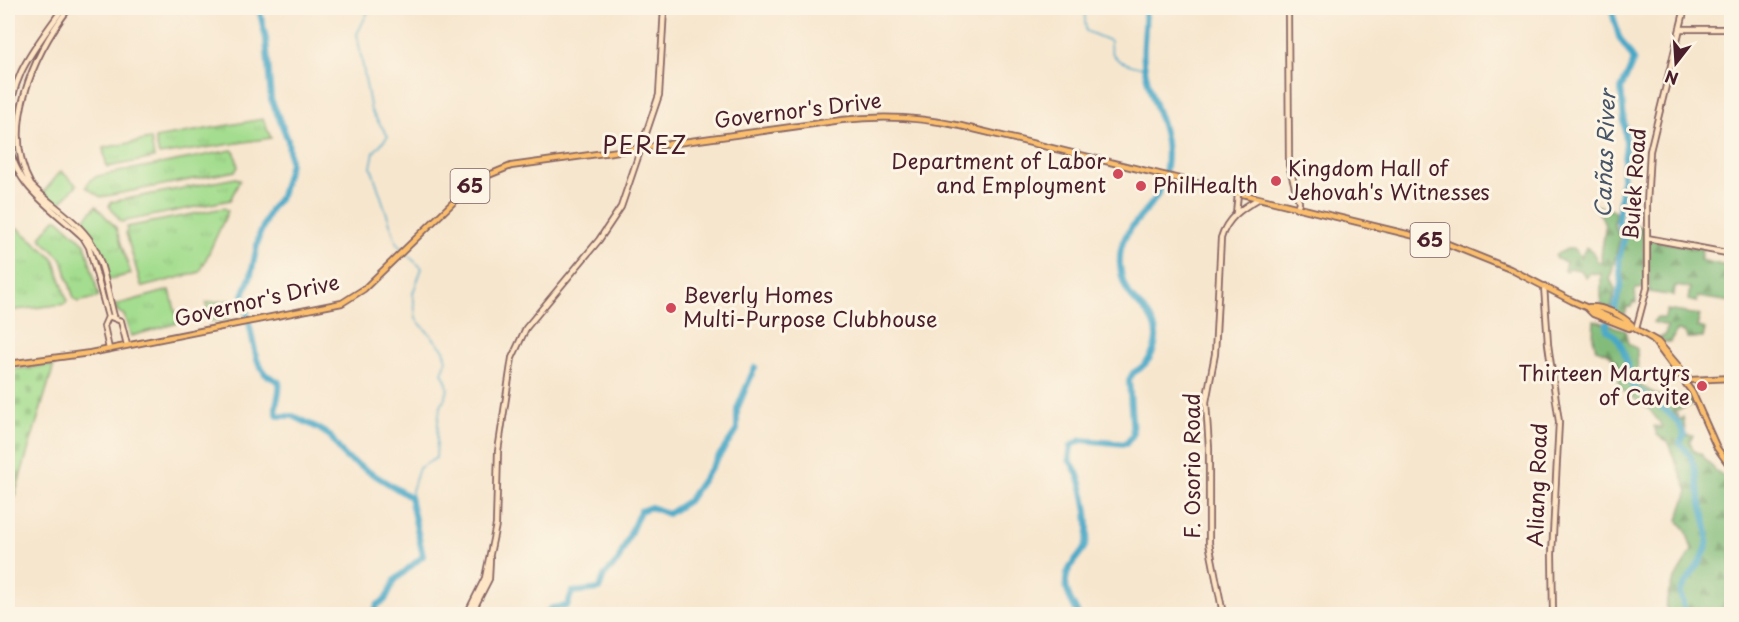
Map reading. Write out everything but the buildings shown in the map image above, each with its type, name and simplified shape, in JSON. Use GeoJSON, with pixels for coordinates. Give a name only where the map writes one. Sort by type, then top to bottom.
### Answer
{"type":"FeatureCollection","features":[{"type":"Feature","properties":{"kind":"main road","name":"Governor's Drive"},"geometry":{"type":"LineString","coordinates":[[8,364],[109,349],[345,301],[364,289],[467,189],[496,171],[527,162],[876,117],[924,119],[1457,247],[1636,329],[1664,349],[1688,379],[1698,381]]}},
{"type":"Feature","properties":{"kind":"main road","name":"Governor's Drive"},"geometry":{"type":"LineString","coordinates":[[1654,341],[1692,392],[1717,447],[1731,469]]}},
{"type":"Feature","properties":{"kind":"main road"},"geometry":{"type":"LineString","coordinates":[[1692,392],[1693,385],[1698,381],[1731,378]]}},
{"type":"Feature","properties":{"kind":"street"},"geometry":{"type":"LineString","coordinates":[[8,129],[10,105],[21,69],[30,52],[63,8]]}},
{"type":"Feature","properties":{"kind":"street"},"geometry":{"type":"LineString","coordinates":[[58,212],[33,187],[22,172],[15,153],[12,132],[14,105],[25,70],[69,8]]}},
{"type":"Feature","properties":{"kind":"street"},"geometry":{"type":"LineString","coordinates":[[469,615],[489,579],[490,555],[496,525],[498,451],[515,350],[526,328],[609,226],[621,207],[659,95],[664,8]]}},
{"type":"Feature","properties":{"kind":"street"},"geometry":{"type":"LineString","coordinates":[[1288,8],[1288,165],[1299,202],[1298,208]]}},
{"type":"Feature","properties":{"kind":"street","name":"Bulek Road"},"geometry":{"type":"LineString","coordinates":[[1636,329],[1647,290],[1650,151],[1685,8]]}},
{"type":"Feature","properties":{"kind":"street"},"geometry":{"type":"LineString","coordinates":[[1680,29],[1731,29]]}},
{"type":"Feature","properties":{"kind":"street"},"geometry":{"type":"LineString","coordinates":[[8,135],[11,160],[30,190],[86,234],[94,245],[111,317]]}},
{"type":"Feature","properties":{"kind":"street","name":"F. Osorio Road"},"geometry":{"type":"LineString","coordinates":[[1236,213],[1238,194]]}},
{"type":"Feature","properties":{"kind":"street","name":"F. Osorio Road"},"geometry":{"type":"LineString","coordinates":[[1223,615],[1209,543],[1210,468],[1206,402],[1215,354],[1221,238],[1226,226],[1236,213],[1258,199]]}},
{"type":"Feature","properties":{"kind":"street"},"geometry":{"type":"LineString","coordinates":[[1647,238],[1731,254]]}},
{"type":"Feature","properties":{"kind":"street","name":"Aliang Road"},"geometry":{"type":"LineString","coordinates":[[1544,286],[1548,340],[1559,422],[1552,554],[1553,615]]}},
{"type":"Feature","properties":{"kind":"street"},"geometry":{"type":"LineString","coordinates":[[111,317],[121,321],[127,345]]}},
{"type":"Feature","properties":{"kind":"street"},"geometry":{"type":"LineString","coordinates":[[109,349],[104,326],[111,317]]}},
{"type":"Feature","properties":{"kind":"green space"},"geometry":{"type":"Polygon","coordinates":[[[263,119],[271,138],[159,155],[155,138],[263,119]]]}},
{"type":"Feature","properties":{"kind":"green space"},"geometry":{"type":"Polygon","coordinates":[[[151,139],[154,158],[107,167],[103,148],[151,139]]]}},
{"type":"Feature","properties":{"kind":"green space"},"geometry":{"type":"Polygon","coordinates":[[[232,150],[235,153],[238,167],[235,171],[101,197],[86,187],[90,180],[98,176],[232,150]]]}},
{"type":"Feature","properties":{"kind":"green space"},"geometry":{"type":"Polygon","coordinates":[[[61,171],[77,185],[58,205],[43,193],[61,171]]]}},
{"type":"Feature","properties":{"kind":"green space"},"geometry":{"type":"Polygon","coordinates":[[[236,178],[240,180],[230,200],[121,222],[109,206],[111,202],[236,178]]]}},
{"type":"Feature","properties":{"kind":"green space"},"geometry":{"type":"Polygon","coordinates":[[[1590,204],[1615,211],[1614,225],[1620,238],[1610,279],[1615,289],[1611,309],[1601,305],[1601,274],[1590,273],[1586,278],[1581,270],[1568,268],[1567,272],[1564,270],[1566,262],[1557,259],[1555,255],[1567,249],[1575,249],[1581,258],[1586,247],[1592,251],[1598,262],[1602,263],[1605,227],[1603,219],[1590,204]]]}},
{"type":"Feature","properties":{"kind":"green space"},"geometry":{"type":"Polygon","coordinates":[[[96,206],[116,228],[131,274],[107,280],[96,245],[80,224],[96,206]]]}},
{"type":"Feature","properties":{"kind":"green space"},"geometry":{"type":"Polygon","coordinates":[[[224,208],[228,211],[200,272],[143,287],[141,285],[126,233],[127,227],[224,208]]]}},
{"type":"Feature","properties":{"kind":"green space"},"geometry":{"type":"Polygon","coordinates":[[[55,219],[58,219],[85,244],[99,297],[78,302],[74,299],[62,259],[41,239],[55,219]]]}},
{"type":"Feature","properties":{"kind":"green space"},"geometry":{"type":"Polygon","coordinates":[[[1620,223],[1643,227],[1645,288],[1635,289],[1636,303],[1633,302],[1631,307],[1627,307],[1625,315],[1616,311],[1621,291],[1621,259],[1624,238],[1620,223]]]}},
{"type":"Feature","properties":{"kind":"green space"},"geometry":{"type":"Polygon","coordinates":[[[8,227],[19,229],[54,259],[67,300],[65,304],[8,311],[8,227]]]}},
{"type":"Feature","properties":{"kind":"green space"},"geometry":{"type":"Polygon","coordinates":[[[1649,240],[1702,249],[1700,260],[1731,267],[1731,302],[1698,297],[1697,302],[1688,300],[1690,288],[1675,286],[1674,296],[1649,292],[1649,240]]]}},
{"type":"Feature","properties":{"kind":"green space"},"geometry":{"type":"Polygon","coordinates":[[[170,290],[178,323],[131,336],[124,315],[116,310],[115,305],[170,290]]]}},
{"type":"Feature","properties":{"kind":"green space"},"geometry":{"type":"Polygon","coordinates":[[[229,300],[229,319],[210,321],[206,303],[229,300]]]}},
{"type":"Feature","properties":{"kind":"green space"},"geometry":{"type":"Polygon","coordinates":[[[1667,310],[1700,315],[1697,327],[1705,329],[1703,338],[1687,338],[1685,332],[1676,331],[1671,342],[1665,342],[1658,337],[1665,336],[1667,326],[1653,322],[1657,317],[1664,319],[1667,310]]]}},
{"type":"Feature","properties":{"kind":"green space"},"geometry":{"type":"Polygon","coordinates":[[[1594,320],[1625,330],[1628,343],[1637,349],[1638,379],[1641,386],[1677,406],[1690,400],[1692,405],[1675,411],[1680,420],[1683,417],[1686,435],[1693,436],[1690,441],[1693,450],[1701,454],[1715,470],[1731,481],[1731,614],[1667,614],[1666,605],[1670,588],[1692,550],[1686,530],[1678,520],[1688,491],[1667,441],[1657,435],[1654,426],[1663,427],[1650,410],[1620,388],[1617,362],[1609,354],[1596,349],[1593,338],[1594,320]]]}},
{"type":"Feature","properties":{"kind":"green space"},"geometry":{"type":"Polygon","coordinates":[[[54,365],[12,504],[8,516],[8,370],[54,365]]]}},
{"type":"Feature","properties":{"kind":"waterway"},"geometry":{"type":"LineString","coordinates":[[259,8],[266,39],[271,99],[288,140],[290,163],[281,196],[270,210],[259,236],[251,275],[243,295],[257,360],[265,374],[279,382],[276,408],[278,416],[293,416],[318,428],[330,436],[345,457],[410,497],[423,556],[395,580],[385,600],[377,605],[373,614]]}},
{"type":"Feature","properties":{"kind":"waterway"},"geometry":{"type":"LineString","coordinates":[[370,8],[357,34],[371,111],[388,136],[374,152],[371,167],[397,244],[402,249]]}},
{"type":"Feature","properties":{"kind":"waterway"},"geometry":{"type":"LineString","coordinates":[[1084,8],[1086,31],[1110,41],[1116,58],[1127,64],[1146,69]]}},
{"type":"Feature","properties":{"kind":"waterway"},"geometry":{"type":"LineString","coordinates":[[1078,614],[1068,593],[1066,580],[1070,567],[1084,548],[1088,528],[1083,489],[1069,460],[1071,446],[1081,440],[1126,444],[1133,435],[1129,380],[1133,373],[1146,363],[1156,343],[1151,319],[1128,292],[1120,265],[1124,239],[1158,193],[1163,182],[1166,164],[1167,148],[1161,120],[1151,93],[1144,62],[1145,8]]}},
{"type":"Feature","properties":{"kind":"waterway","name":"Cañas River"},"geometry":{"type":"LineString","coordinates":[[1611,8],[1619,37],[1634,60],[1621,89],[1626,142],[1618,220],[1624,239],[1619,258],[1621,284],[1615,308]]}},
{"type":"Feature","properties":{"kind":"waterway"},"geometry":{"type":"LineString","coordinates":[[405,253],[422,268],[413,293],[416,319],[444,350],[447,360],[442,373],[448,390],[439,414],[436,458],[419,468],[410,497]]}},
{"type":"Feature","properties":{"kind":"waterway","name":"Cañas River"},"geometry":{"type":"LineString","coordinates":[[1607,323],[1607,330],[1613,334],[1622,347],[1632,386],[1662,407],[1675,420],[1684,435],[1680,443],[1690,456],[1695,468],[1707,529],[1707,542],[1701,561],[1680,593],[1686,614]]}},
{"type":"Feature","properties":{"kind":"waterway"},"geometry":{"type":"LineString","coordinates":[[544,614],[552,608],[567,606],[572,592],[599,589],[604,576],[618,561],[640,511],[651,507],[668,514],[688,501],[737,430],[737,409],[755,367]]}},
{"type":"Feature","properties":{"kind":"place","name":"Department of Labor and Employment"},"geometry":{"type":"Point","coordinates":[1118,174]}},
{"type":"Feature","properties":{"kind":"place","name":"Kingdom Hall of Jehovah's Witnesses"},"geometry":{"type":"Point","coordinates":[1276,181]}},
{"type":"Feature","properties":{"kind":"place","name":"PhilHealth"},"geometry":{"type":"Point","coordinates":[1141,186]}},
{"type":"Feature","properties":{"kind":"place","name":"Beverly Homes Multi-Purpose Clubhouse"},"geometry":{"type":"Point","coordinates":[671,308]}},
{"type":"Feature","properties":{"kind":"place","name":"Thirteen Martyrs of Cavite"},"geometry":{"type":"Point","coordinates":[1702,386]}},
{"type":"Feature","properties":{"kind":"district","name":"PEREZ"},"geometry":{"type":"Point","coordinates":[645,146]}}]}
